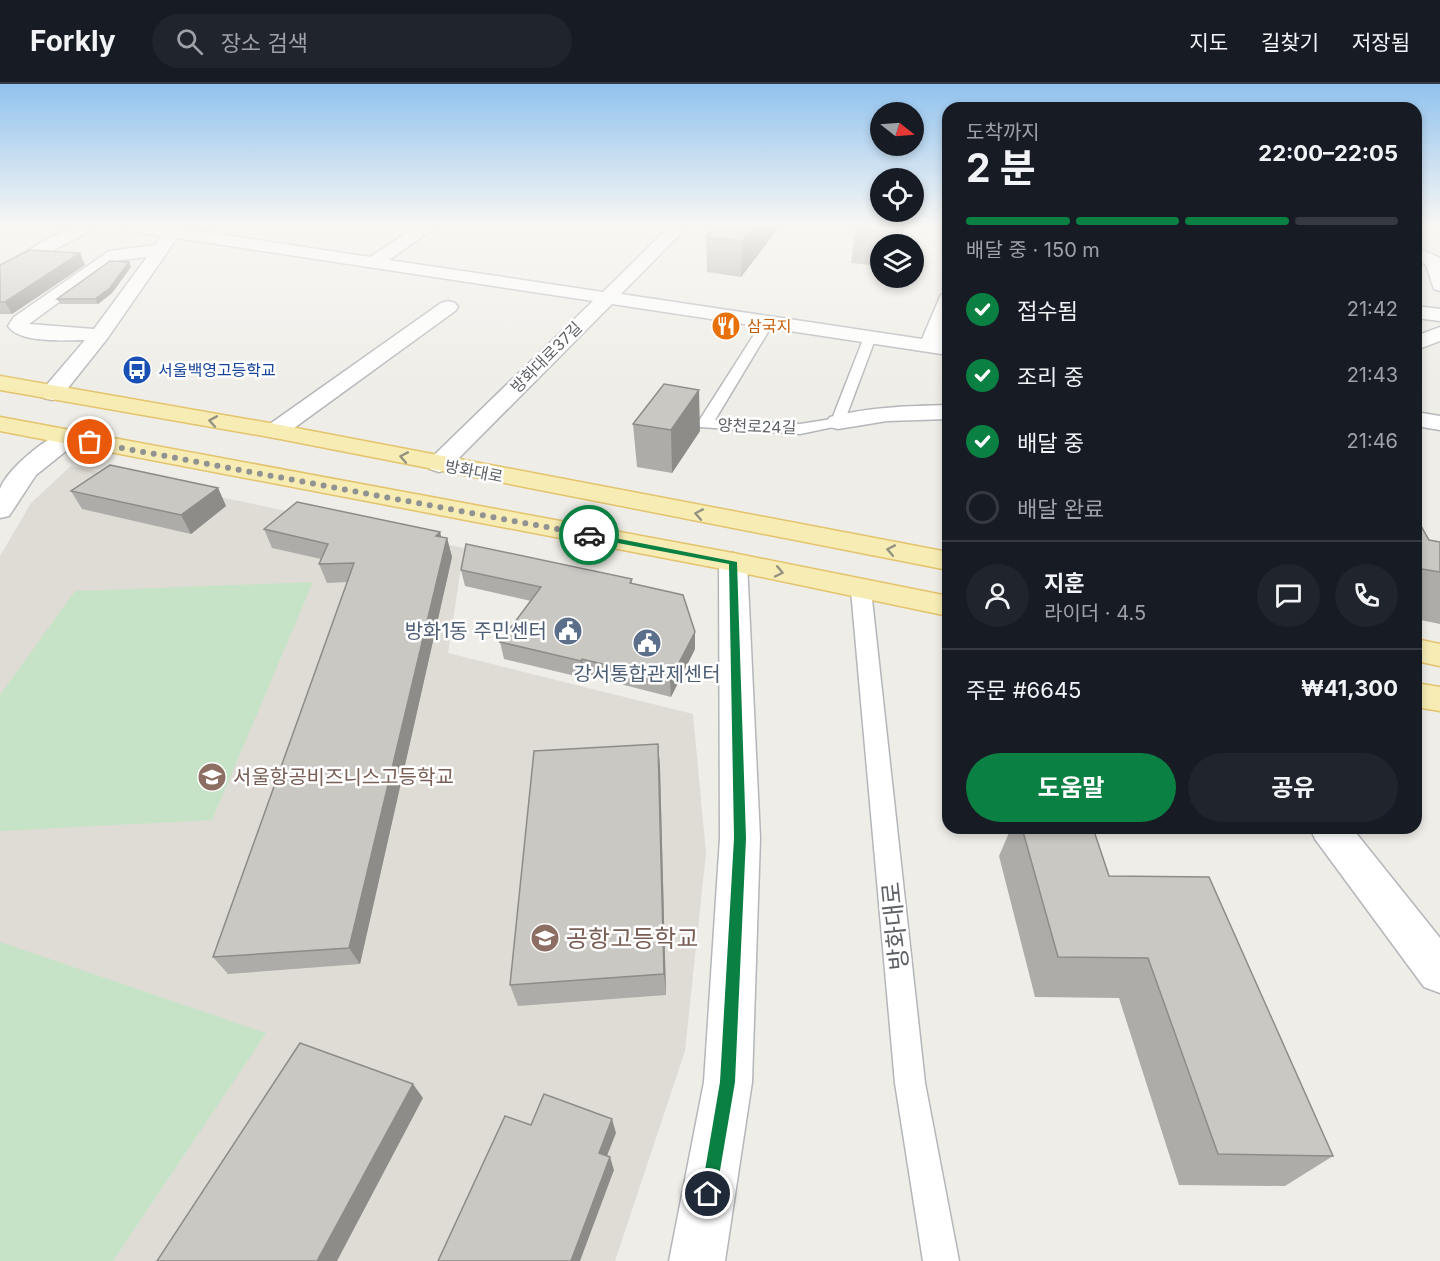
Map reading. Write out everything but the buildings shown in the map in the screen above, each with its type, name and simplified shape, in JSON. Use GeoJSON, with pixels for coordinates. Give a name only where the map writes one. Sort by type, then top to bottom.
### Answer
{"type":"FeatureCollection","features":[{"type":"Feature","properties":{"kind":"main road","name":"방화대로"},"geometry":{"type":"LineString","coordinates":[[0,383],[275,431],[942,560]]}},
{"type":"Feature","properties":{"kind":"main road"},"geometry":{"type":"LineString","coordinates":[[0,424],[733,562],[942,605]]}},
{"type":"Feature","properties":{"kind":"main road"},"geometry":{"type":"LineString","coordinates":[[1422,651],[1440,655]]}},
{"type":"Feature","properties":{"kind":"main road"},"geometry":{"type":"LineString","coordinates":[[1422,696],[1440,699]]}},
{"type":"Feature","properties":{"kind":"street"},"geometry":{"type":"LineString","coordinates":[[76,281],[21,321],[18,326],[29,332],[100,335]]}},
{"type":"Feature","properties":{"kind":"street"},"geometry":{"type":"LineString","coordinates":[[52,393],[100,335],[139,281]]}},
{"type":"Feature","properties":{"kind":"street"},"geometry":{"type":"LineString","coordinates":[[495,281],[939,348],[942,332]]}},
{"type":"Feature","properties":{"kind":"street","name":"방화대로37길"},"geometry":{"type":"LineString","coordinates":[[439,464],[624,281]]}},
{"type":"Feature","properties":{"kind":"street"},"geometry":{"type":"LineString","coordinates":[[1422,281],[1439,284]]}},
{"type":"Feature","properties":{"kind":"street"},"geometry":{"type":"LineString","coordinates":[[275,431],[448,307]]}},
{"type":"Feature","properties":{"kind":"street"},"geometry":{"type":"LineString","coordinates":[[1422,313],[1440,315]]}},
{"type":"Feature","properties":{"kind":"street"},"geometry":{"type":"LineString","coordinates":[[1422,341],[1440,333]]}},
{"type":"Feature","properties":{"kind":"street"},"geometry":{"type":"LineString","coordinates":[[838,422],[887,414],[942,412]]}},
{"type":"Feature","properties":{"kind":"street"},"geometry":{"type":"LineString","coordinates":[[1422,420],[1440,423]]}},
{"type":"Feature","properties":{"kind":"street"},"geometry":{"type":"LineString","coordinates":[[0,510],[26,470],[67,438]]}},
{"type":"Feature","properties":{"kind":"street"},"geometry":{"type":"LineString","coordinates":[[697,1261],[728,1082],[734,966],[740,838],[733,562]]}},
{"type":"Feature","properties":{"kind":"street"},"geometry":{"type":"LineString","coordinates":[[1334,834],[1440,972]]}},
{"type":"Feature","properties":{"kind":"lane","name":"양천로24길"},"geometry":{"type":"LineString","coordinates":[[768,322],[705,424],[800,429],[838,422]]}},
{"type":"Feature","properties":{"kind":"lane"},"geometry":{"type":"LineString","coordinates":[[838,422],[870,337]]}},
{"type":"Feature","properties":{"kind":"lane","name":"방화대로"},"geometry":{"type":"LineString","coordinates":[[861,590],[910,1083],[941,1261]]}},
{"type":"Feature","properties":{"kind":"shaded area"},"geometry":{"type":"Polygon","coordinates":[[[71,466],[464,548],[448,653],[693,714],[706,853],[685,1051],[615,1261],[0,1261],[0,556],[31,503],[71,466]]]}},
{"type":"Feature","properties":{"kind":"green space"},"geometry":{"type":"Polygon","coordinates":[[[313,582],[212,820],[0,831],[0,695],[75,591],[313,582]]]}},
{"type":"Feature","properties":{"kind":"green space"},"geometry":{"type":"Polygon","coordinates":[[[0,942],[266,1033],[113,1261],[0,1261],[0,942]]]}},
{"type":"Feature","properties":{"kind":"way so far"},"geometry":{"type":"LineString","coordinates":[[90,442],[589,535]]}},
{"type":"Feature","properties":{"kind":"place","name":"삼국지"},"geometry":{"type":"Point","coordinates":[726,326]}},
{"type":"Feature","properties":{"kind":"place","name":"서울백영고등학교"},"geometry":{"type":"Point","coordinates":[137,370]}},
{"type":"Feature","properties":{"kind":"place","name":"방화1동 주민센터"},"geometry":{"type":"Point","coordinates":[568,631]}},
{"type":"Feature","properties":{"kind":"place","name":"강서통합관제센터"},"geometry":{"type":"Point","coordinates":[647,643]}},
{"type":"Feature","properties":{"kind":"place","name":"서울항공비즈니스고등학교"},"geometry":{"type":"Point","coordinates":[212,777]}},
{"type":"Feature","properties":{"kind":"place","name":"공항고등학교"},"geometry":{"type":"Point","coordinates":[545,938]}},
{"type":"Feature","properties":{"kind":"route"},"geometry":{"type":"LineString","coordinates":[[589,535],[733,562],[740,838],[728,1082],[708,1194]]}}]}
